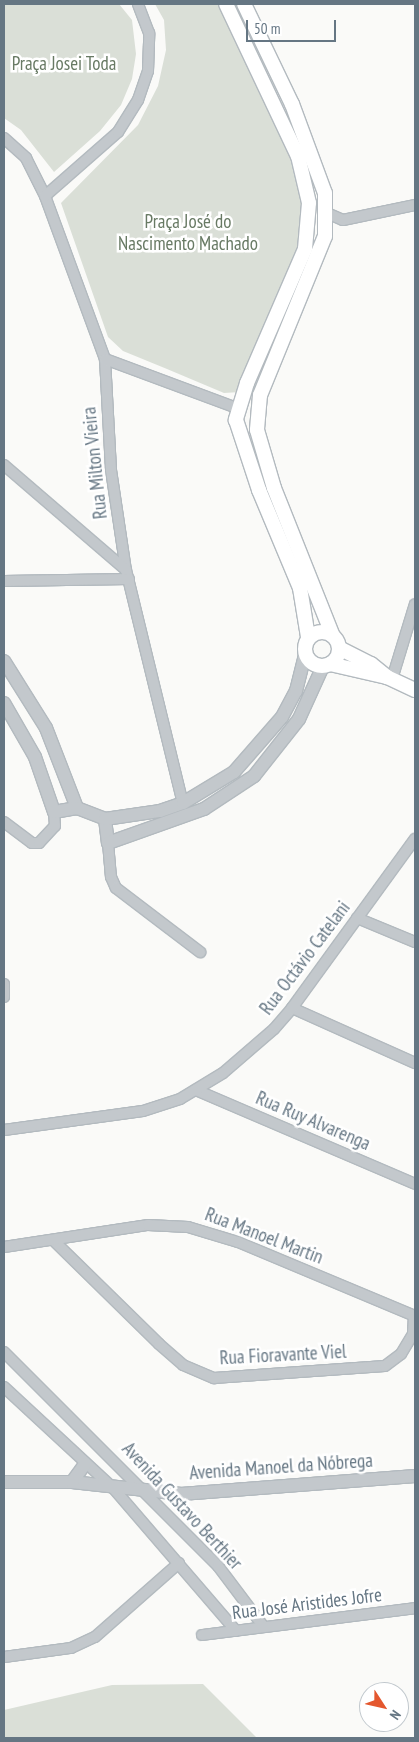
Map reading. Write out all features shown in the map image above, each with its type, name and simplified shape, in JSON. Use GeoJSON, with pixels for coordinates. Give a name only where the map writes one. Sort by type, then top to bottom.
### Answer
{"type":"FeatureCollection","features":[{"type":"Feature","properties":{"kind":"main road"},"geometry":{"type":"LineString","coordinates":[[226,4],[298,156],[309,203],[305,249],[237,408],[239,436],[300,588],[308,637],[305,654],[309,661],[389,678]]}},
{"type":"Feature","properties":{"kind":"main road"},"geometry":{"type":"LineString","coordinates":[[244,4],[318,169],[327,213],[319,255],[260,395],[256,430],[274,488],[336,642],[326,665]]}},
{"type":"Feature","properties":{"kind":"main road"},"geometry":{"type":"LineString","coordinates":[[308,637],[320,631],[389,678],[415,690]]}},
{"type":"Feature","properties":{"kind":"street"},"geometry":{"type":"LineString","coordinates":[[45,196],[118,132],[138,100],[148,71],[149,33],[138,4]]}},
{"type":"Feature","properties":{"kind":"street","name":"Rua Milton Vieira"},"geometry":{"type":"LineString","coordinates":[[4,138],[26,158],[45,196],[105,358],[111,470],[128,574],[183,803]]}},
{"type":"Feature","properties":{"kind":"street"},"geometry":{"type":"LineString","coordinates":[[327,213],[343,220],[415,206]]}},
{"type":"Feature","properties":{"kind":"street"},"geometry":{"type":"LineString","coordinates":[[105,358],[237,408]]}},
{"type":"Feature","properties":{"kind":"street"},"geometry":{"type":"LineString","coordinates":[[4,465],[128,574]]}},
{"type":"Feature","properties":{"kind":"street"},"geometry":{"type":"LineString","coordinates":[[4,581],[128,574]]}},
{"type":"Feature","properties":{"kind":"street"},"geometry":{"type":"LineString","coordinates":[[389,678],[415,604]]}},
{"type":"Feature","properties":{"kind":"street"},"geometry":{"type":"LineString","coordinates":[[54,812],[77,808],[105,819],[137,815],[183,803],[234,772],[264,742],[296,691],[305,654]]}},
{"type":"Feature","properties":{"kind":"street"},"geometry":{"type":"LineString","coordinates":[[4,661],[46,728],[77,808]]}},
{"type":"Feature","properties":{"kind":"street"},"geometry":{"type":"LineString","coordinates":[[108,843],[139,834],[204,809],[254,776],[299,719],[326,665]]}},
{"type":"Feature","properties":{"kind":"street"},"geometry":{"type":"LineString","coordinates":[[4,703],[35,758],[54,812],[55,826],[38,843],[32,843],[4,822]]}},
{"type":"Feature","properties":{"kind":"street"},"geometry":{"type":"LineString","coordinates":[[137,815],[139,834]]}},
{"type":"Feature","properties":{"kind":"street"},"geometry":{"type":"LineString","coordinates":[[105,819],[111,877],[116,888],[200,952]]}},
{"type":"Feature","properties":{"kind":"street","name":"Rua Octávio Catelani"},"geometry":{"type":"LineString","coordinates":[[4,1130],[142,1111],[196,1090],[246,1054],[292,1008],[415,839]]}},
{"type":"Feature","properties":{"kind":"street"},"geometry":{"type":"LineString","coordinates":[[357,918],[415,942]]}},
{"type":"Feature","properties":{"kind":"street"},"geometry":{"type":"LineString","coordinates":[[4,984],[4,997]]}},
{"type":"Feature","properties":{"kind":"street"},"geometry":{"type":"LineString","coordinates":[[292,1008],[415,1063]]}},
{"type":"Feature","properties":{"kind":"street","name":"Rua Ruy Alvarenga"},"geometry":{"type":"LineString","coordinates":[[196,1090],[415,1184]]}},
{"type":"Feature","properties":{"kind":"street","name":"Rua Manoel Martin"},"geometry":{"type":"LineString","coordinates":[[4,1247],[54,1241],[148,1225],[188,1227],[238,1242],[415,1316]]}},
{"type":"Feature","properties":{"kind":"street","name":"Rua Fioravante Viel"},"geometry":{"type":"LineString","coordinates":[[54,1241],[183,1365],[214,1378],[386,1366],[401,1354],[413,1334],[415,1316]]}},
{"type":"Feature","properties":{"kind":"street","name":"Avenida Gustavo Berthier"},"geometry":{"type":"LineString","coordinates":[[4,1352],[148,1493],[218,1566],[264,1627]]}},
{"type":"Feature","properties":{"kind":"street","name":"Avenida Gustavo Berthier"},"geometry":{"type":"LineString","coordinates":[[4,1387],[114,1489],[236,1631]]}},
{"type":"Feature","properties":{"kind":"street"},"geometry":{"type":"LineString","coordinates":[[72,1482],[85,1464]]}},
{"type":"Feature","properties":{"kind":"street","name":"Avenida Manoel da Nóbrega"},"geometry":{"type":"LineString","coordinates":[[4,1482],[72,1482],[148,1493],[415,1476]]}},
{"type":"Feature","properties":{"kind":"street"},"geometry":{"type":"LineString","coordinates":[[4,1657],[84,1644],[109,1627],[179,1563]]}},
{"type":"Feature","properties":{"kind":"street","name":"Rua José Aristides Jofre"},"geometry":{"type":"LineString","coordinates":[[202,1635],[415,1608]]}},
{"type":"Feature","properties":{"kind":"green space","name":"Praça Josei Toda"},"geometry":{"type":"Polygon","coordinates":[[[4,4],[119,4],[132,20],[136,54],[132,79],[121,105],[100,131],[54,172],[21,130],[4,118],[4,4]]]}},
{"type":"Feature","properties":{"kind":"green space","name":"Praça José do Nascimento Machado"},"geometry":{"type":"Polygon","coordinates":[[[155,4],[220,4],[302,184],[304,210],[298,252],[240,392],[224,393],[123,351],[108,337],[61,203],[138,125],[158,86],[166,50],[164,20],[155,4]]]}},
{"type":"Feature","properties":{"kind":"green space"},"geometry":{"type":"Polygon","coordinates":[[[203,1684],[257,1738],[4,1738],[4,1710],[112,1685],[203,1684]]]}}]}
